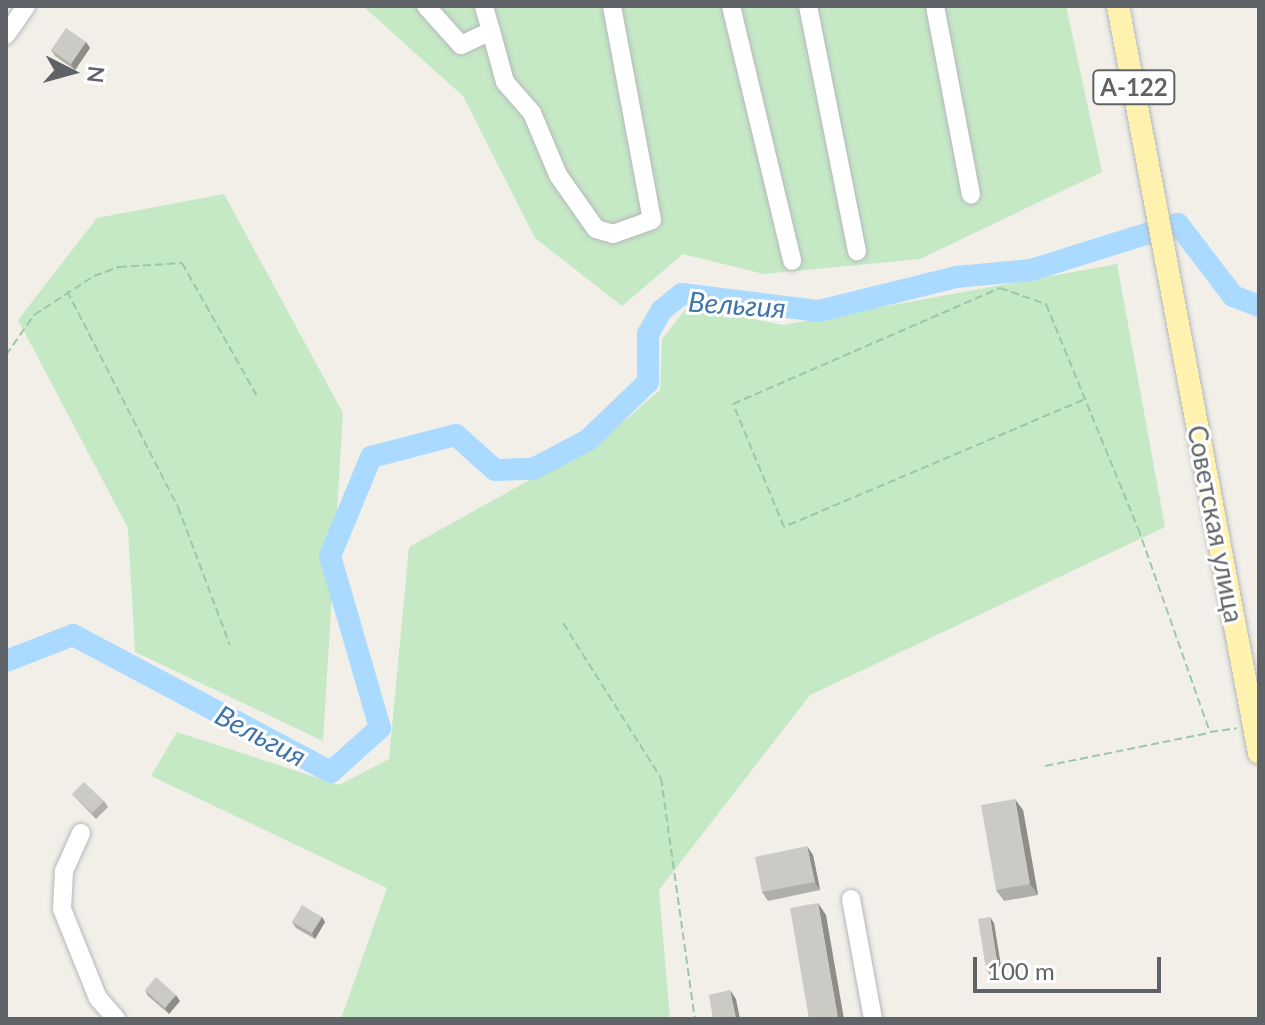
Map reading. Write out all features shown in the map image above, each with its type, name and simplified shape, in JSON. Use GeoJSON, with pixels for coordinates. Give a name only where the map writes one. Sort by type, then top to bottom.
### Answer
{"type":"FeatureCollection","features":[{"type":"Feature","properties":{"kind":"main road","name":"Советская улица"},"geometry":{"type":"LineString","coordinates":[[1118,6],[1259,753]]}},
{"type":"Feature","properties":{"kind":"street"},"geometry":{"type":"LineString","coordinates":[[6,35],[26,6]]}},
{"type":"Feature","properties":{"kind":"street"},"geometry":{"type":"LineString","coordinates":[[426,6],[461,45],[491,31]]}},
{"type":"Feature","properties":{"kind":"street"},"geometry":{"type":"LineString","coordinates":[[484,6],[505,82],[532,113],[558,175],[596,229],[613,234],[652,220],[612,6]]}},
{"type":"Feature","properties":{"kind":"street"},"geometry":{"type":"LineString","coordinates":[[731,6],[792,261]]}},
{"type":"Feature","properties":{"kind":"street"},"geometry":{"type":"LineString","coordinates":[[808,6],[857,251]]}},
{"type":"Feature","properties":{"kind":"street"},"geometry":{"type":"LineString","coordinates":[[935,6],[971,195]]}},
{"type":"Feature","properties":{"kind":"street"},"geometry":{"type":"LineString","coordinates":[[81,833],[64,871],[62,909],[98,998],[116,1019]]}},
{"type":"Feature","properties":{"kind":"street"},"geometry":{"type":"LineString","coordinates":[[851,899],[873,1019]]}},
{"type":"Feature","properties":{"kind":"path"},"geometry":{"type":"LineString","coordinates":[[6,355],[34,315],[67,291],[119,267],[182,263],[257,396]]}},
{"type":"Feature","properties":{"kind":"path"},"geometry":{"type":"LineString","coordinates":[[1083,400],[784,527],[733,404],[1000,288],[1046,304],[1138,528],[1210,732]]}},
{"type":"Feature","properties":{"kind":"path"},"geometry":{"type":"LineString","coordinates":[[67,291],[178,507],[230,645]]}},
{"type":"Feature","properties":{"kind":"path"},"geometry":{"type":"LineString","coordinates":[[563,623],[661,778],[695,1019]]}},
{"type":"Feature","properties":{"kind":"path"},"geometry":{"type":"LineString","coordinates":[[1045,766],[1254,726]]}},
{"type":"Feature","properties":{"kind":"green space"},"geometry":{"type":"Polygon","coordinates":[[[363,6],[1066,6],[1102,172],[920,259],[764,274],[683,254],[622,306],[535,238],[463,96],[363,6]]]}},
{"type":"Feature","properties":{"kind":"green space"},"geometry":{"type":"Polygon","coordinates":[[[224,194],[343,413],[323,741],[135,652],[128,528],[18,320],[97,218],[224,194]]]}},
{"type":"Feature","properties":{"kind":"green space"},"geometry":{"type":"Polygon","coordinates":[[[1117,264],[1165,527],[810,695],[659,890],[670,1019],[341,1019],[387,888],[151,776],[177,732],[339,785],[389,759],[409,547],[602,440],[660,390],[662,339],[688,306],[783,325],[1117,264]]]}},
{"type":"Feature","properties":{"kind":"building"},"geometry":{"type":"Polygon","coordinates":[[[66,28],[86,42],[71,64],[51,50],[66,28]]]}},
{"type":"Feature","properties":{"kind":"building"},"geometry":{"type":"Polygon","coordinates":[[[84,782],[104,801],[92,813],[72,794],[84,782]]]}},
{"type":"Feature","properties":{"kind":"building"},"geometry":{"type":"Polygon","coordinates":[[[1015,799],[1030,884],[996,890],[981,805],[1015,799]]]}},
{"type":"Feature","properties":{"kind":"building"},"geometry":{"type":"Polygon","coordinates":[[[807,846],[815,882],[762,892],[755,857],[807,846]]]}},
{"type":"Feature","properties":{"kind":"building"},"geometry":{"type":"Polygon","coordinates":[[[818,903],[838,1019],[809,1019],[790,908],[818,903]]]}},
{"type":"Feature","properties":{"kind":"building"},"geometry":{"type":"Polygon","coordinates":[[[302,905],[322,917],[312,933],[292,922],[302,905]]]}},
{"type":"Feature","properties":{"kind":"building"},"geometry":{"type":"Polygon","coordinates":[[[990,917],[998,967],[986,969],[978,919],[990,917]]]}},
{"type":"Feature","properties":{"kind":"building"},"geometry":{"type":"Polygon","coordinates":[[[156,977],[176,995],[165,1008],[145,990],[156,977]]]}},
{"type":"Feature","properties":{"kind":"building"},"geometry":{"type":"Polygon","coordinates":[[[730,990],[736,1019],[713,1019],[709,995],[730,990]]]}},
{"type":"Feature","properties":{"kind":"waterway","name":"Вельгия"},"geometry":{"type":"LineString","coordinates":[[6,661],[73,635],[331,772],[380,728],[330,556],[371,457],[456,435],[495,470],[533,469],[588,440],[648,382],[648,334],[662,310],[682,294],[819,311],[956,277],[1031,270],[1178,224],[1233,296],[1259,306]]}}]}
